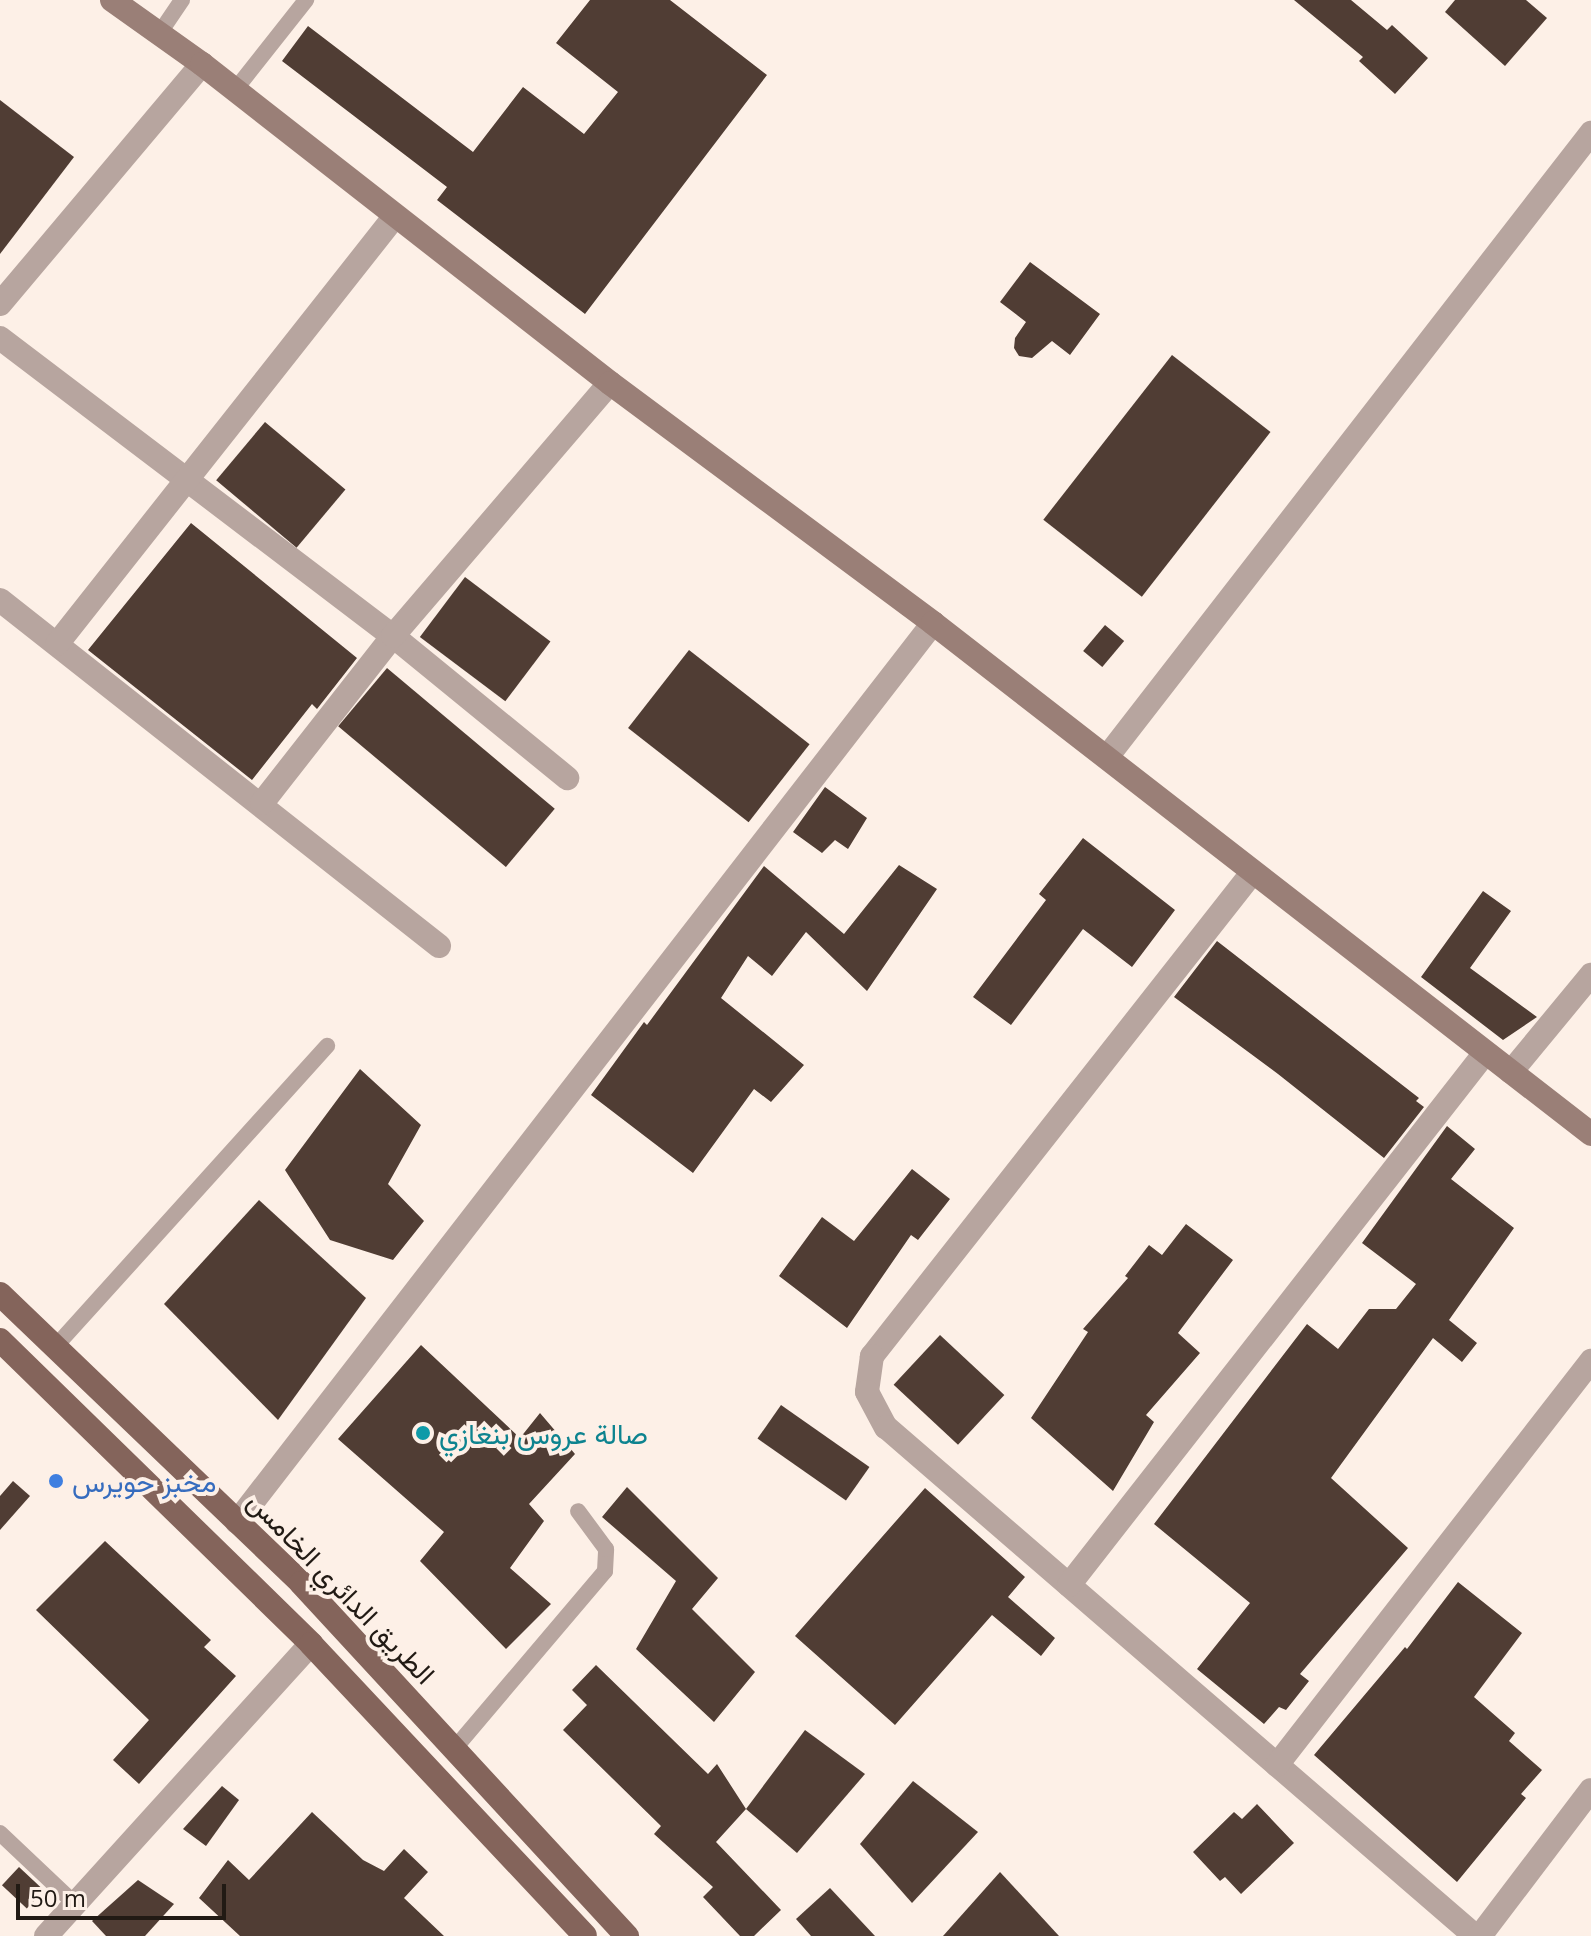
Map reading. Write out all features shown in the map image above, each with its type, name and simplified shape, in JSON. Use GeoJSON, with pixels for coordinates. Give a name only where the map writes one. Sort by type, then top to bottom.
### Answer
{"type":"FeatureCollection","features":[{"type":"Feature","properties":{"kind":"main road"},"geometry":{"type":"LineString","coordinates":[[112,0],[202,64],[610,383],[933,623],[1591,1134]]}},
{"type":"Feature","properties":{"kind":"main road","name":"الطريق الدائري الخامس"},"geometry":{"type":"LineString","coordinates":[[0,1294],[301,1583],[627,1936]]}},
{"type":"Feature","properties":{"kind":"main road"},"geometry":{"type":"LineString","coordinates":[[0,1340],[311,1644],[585,1936]]}},
{"type":"Feature","properties":{"kind":"street"},"geometry":{"type":"LineString","coordinates":[[0,304],[202,64]]}},
{"type":"Feature","properties":{"kind":"street"},"geometry":{"type":"LineString","coordinates":[[1107,757],[1591,133]]}},
{"type":"Feature","properties":{"kind":"street"},"geometry":{"type":"LineString","coordinates":[[57,644],[395,216]]}},
{"type":"Feature","properties":{"kind":"street"},"geometry":{"type":"LineString","coordinates":[[0,338],[393,636],[567,778]]}},
{"type":"Feature","properties":{"kind":"street"},"geometry":{"type":"LineString","coordinates":[[262,803],[393,636],[610,383]]}},
{"type":"Feature","properties":{"kind":"street"},"geometry":{"type":"LineString","coordinates":[[0,600],[262,803],[439,946]]}},
{"type":"Feature","properties":{"kind":"street"},"geometry":{"type":"LineString","coordinates":[[237,1522],[933,623]]}},
{"type":"Feature","properties":{"kind":"street"},"geometry":{"type":"LineString","coordinates":[[1252,873],[872,1356],[867,1392],[886,1427],[1477,1936],[1591,1790]]}},
{"type":"Feature","properties":{"kind":"street"},"geometry":{"type":"LineString","coordinates":[[1511,1072],[1591,975]]}},
{"type":"Feature","properties":{"kind":"street"},"geometry":{"type":"LineString","coordinates":[[1069,1585],[1485,1053]]}},
{"type":"Feature","properties":{"kind":"street"},"geometry":{"type":"LineString","coordinates":[[1277,1765],[1591,1361]]}},
{"type":"Feature","properties":{"kind":"street"},"geometry":{"type":"LineString","coordinates":[[46,1936],[311,1644]]}},
{"type":"Feature","properties":{"kind":"lane"},"geometry":{"type":"LineString","coordinates":[[159,34],[182,0]]}},
{"type":"Feature","properties":{"kind":"lane"},"geometry":{"type":"LineString","coordinates":[[235,90],[306,0]]}},
{"type":"Feature","properties":{"kind":"lane"},"geometry":{"type":"LineString","coordinates":[[55,1347],[327,1046]]}},
{"type":"Feature","properties":{"kind":"lane"},"geometry":{"type":"LineString","coordinates":[[455,1748],[605,1571],[606,1549],[578,1511]]}},
{"type":"Feature","properties":{"kind":"lane"},"geometry":{"type":"LineString","coordinates":[[0,1833],[75,1904]]}},
{"type":"Feature","properties":{"kind":"building"},"geometry":{"type":"Polygon","coordinates":[[[590,0],[670,0],[767,75],[585,314],[437,200],[447,187],[282,61],[308,26],[473,152],[523,87],[584,134],[618,92],[556,43],[590,0]]]}},
{"type":"Feature","properties":{"kind":"building"},"geometry":{"type":"Polygon","coordinates":[[[1294,0],[1351,0],[1387,30],[1392,25],[1428,58],[1395,94],[1359,61],[1363,57],[1294,0]]]}},
{"type":"Feature","properties":{"kind":"building"},"geometry":{"type":"Polygon","coordinates":[[[1455,0],[1526,0],[1547,18],[1505,66],[1445,12],[1455,0]]]}},
{"type":"Feature","properties":{"kind":"building"},"geometry":{"type":"Polygon","coordinates":[[[0,100],[74,157],[0,254],[0,100]]]}},
{"type":"Feature","properties":{"kind":"building"},"geometry":{"type":"Polygon","coordinates":[[[1030,262],[1100,314],[1070,355],[1052,341],[1032,358],[1019,356],[1014,348],[1015,338],[1026,322],[1000,302],[1030,262]]]}},
{"type":"Feature","properties":{"kind":"building"},"geometry":{"type":"Polygon","coordinates":[[[1172,355],[1271,432],[1142,597],[1043,520],[1172,355]]]}},
{"type":"Feature","properties":{"kind":"building"},"geometry":{"type":"Polygon","coordinates":[[[265,422],[345,489],[297,548],[216,480],[265,422]]]}},
{"type":"Feature","properties":{"kind":"building"},"geometry":{"type":"Polygon","coordinates":[[[191,523],[357,658],[317,709],[312,704],[252,780],[88,650],[191,523]]]}},
{"type":"Feature","properties":{"kind":"building"},"geometry":{"type":"Polygon","coordinates":[[[465,577],[550,641],[505,701],[420,637],[465,577]]]}},
{"type":"Feature","properties":{"kind":"building"},"geometry":{"type":"Polygon","coordinates":[[[1105,625],[1124,641],[1102,667],[1083,651],[1105,625]]]}},
{"type":"Feature","properties":{"kind":"building"},"geometry":{"type":"Polygon","coordinates":[[[689,650],[810,744],[749,822],[628,728],[689,650]]]}},
{"type":"Feature","properties":{"kind":"building"},"geometry":{"type":"Polygon","coordinates":[[[387,668],[555,809],[506,867],[338,726],[387,668]]]}},
{"type":"Feature","properties":{"kind":"building"},"geometry":{"type":"Polygon","coordinates":[[[825,787],[867,818],[848,849],[835,840],[822,853],[793,832],[825,787]]]}},
{"type":"Feature","properties":{"kind":"building"},"geometry":{"type":"Polygon","coordinates":[[[1083,838],[1175,910],[1132,967],[1083,929],[1011,1025],[973,997],[1046,900],[1039,894],[1083,838]]]}},
{"type":"Feature","properties":{"kind":"building"},"geometry":{"type":"Polygon","coordinates":[[[899,865],[937,889],[867,991],[806,932],[772,976],[748,956],[721,998],[804,1065],[771,1102],[754,1089],[693,1173],[591,1095],[644,1022],[647,1025],[764,866],[844,934],[899,865]]]}},
{"type":"Feature","properties":{"kind":"building"},"geometry":{"type":"Polygon","coordinates":[[[1483,891],[1511,911],[1470,968],[1537,1017],[1503,1040],[1421,977],[1483,891]]]}},
{"type":"Feature","properties":{"kind":"building"},"geometry":{"type":"Polygon","coordinates":[[[1217,941],[1419,1098],[1416,1101],[1424,1107],[1384,1158],[1174,997],[1217,941]]]}},
{"type":"Feature","properties":{"kind":"building"},"geometry":{"type":"Polygon","coordinates":[[[360,1069],[421,1125],[388,1184],[424,1221],[393,1260],[330,1240],[285,1170],[360,1069]]]}},
{"type":"Feature","properties":{"kind":"building"},"geometry":{"type":"Polygon","coordinates":[[[1447,1126],[1475,1149],[1451,1179],[1514,1228],[1449,1320],[1477,1343],[1462,1362],[1433,1338],[1331,1478],[1408,1548],[1300,1674],[1309,1681],[1286,1710],[1279,1707],[1264,1724],[1197,1669],[1250,1603],[1154,1524],[1307,1324],[1338,1349],[1369,1309],[1396,1309],[1416,1284],[1362,1243],[1447,1126]]]}},
{"type":"Feature","properties":{"kind":"building"},"geometry":{"type":"Polygon","coordinates":[[[912,1169],[950,1199],[918,1240],[911,1235],[847,1328],[779,1276],[822,1217],[854,1241],[912,1169]]]}},
{"type":"Feature","properties":{"kind":"building"},"geometry":{"type":"Polygon","coordinates":[[[259,1200],[366,1298],[278,1420],[164,1304],[259,1200]]]}},
{"type":"Feature","properties":{"kind":"building"},"geometry":{"type":"Polygon","coordinates":[[[1186,1224],[1233,1260],[1178,1333],[1200,1353],[1146,1415],[1154,1422],[1113,1491],[1031,1418],[1088,1332],[1083,1329],[1128,1278],[1125,1276],[1149,1245],[1162,1255],[1186,1224]]]}},
{"type":"Feature","properties":{"kind":"building"},"geometry":{"type":"Polygon","coordinates":[[[940,1335],[1004,1395],[958,1445],[894,1385],[940,1335]]]}},
{"type":"Feature","properties":{"kind":"building"},"geometry":{"type":"Polygon","coordinates":[[[421,1345],[520,1438],[540,1413],[575,1454],[529,1504],[544,1521],[510,1568],[551,1604],[506,1649],[420,1561],[444,1532],[338,1439],[421,1345]]]}},
{"type":"Feature","properties":{"kind":"building"},"geometry":{"type":"Polygon","coordinates":[[[781,1405],[869,1467],[846,1501],[757,1439],[781,1405]]]}},
{"type":"Feature","properties":{"kind":"building"},"geometry":{"type":"Polygon","coordinates":[[[13,1481],[30,1496],[0,1530],[0,1496],[13,1481]]]}},
{"type":"Feature","properties":{"kind":"building"},"geometry":{"type":"Polygon","coordinates":[[[627,1487],[718,1578],[692,1609],[755,1672],[714,1722],[636,1649],[676,1581],[602,1517],[627,1487]]]}},
{"type":"Feature","properties":{"kind":"building"},"geometry":{"type":"Polygon","coordinates":[[[925,1488],[1025,1577],[1008,1597],[1055,1638],[1041,1656],[992,1615],[895,1725],[795,1636],[925,1488]]]}},
{"type":"Feature","properties":{"kind":"building"},"geometry":{"type":"Polygon","coordinates":[[[105,1541],[211,1640],[204,1647],[236,1676],[139,1784],[113,1760],[149,1720],[36,1610],[105,1541]]]}},
{"type":"Feature","properties":{"kind":"building"},"geometry":{"type":"Polygon","coordinates":[[[1458,1582],[1522,1633],[1474,1697],[1515,1733],[1509,1741],[1542,1770],[1521,1794],[1526,1798],[1457,1882],[1314,1755],[1405,1647],[1407,1649],[1458,1582]]]}},
{"type":"Feature","properties":{"kind":"building"},"geometry":{"type":"Polygon","coordinates":[[[596,1665],[708,1774],[717,1764],[746,1809],[716,1842],[781,1910],[754,1936],[740,1936],[703,1897],[713,1887],[654,1834],[661,1826],[563,1730],[587,1705],[572,1690],[596,1665]]]}},
{"type":"Feature","properties":{"kind":"building"},"geometry":{"type":"Polygon","coordinates":[[[805,1730],[865,1774],[797,1853],[746,1809],[805,1730]]]}},
{"type":"Feature","properties":{"kind":"building"},"geometry":{"type":"Polygon","coordinates":[[[913,1781],[978,1832],[912,1903],[860,1844],[913,1781]]]}},
{"type":"Feature","properties":{"kind":"building"},"geometry":{"type":"Polygon","coordinates":[[[222,1786],[239,1800],[206,1846],[183,1829],[222,1786]]]}},
{"type":"Feature","properties":{"kind":"building"},"geometry":{"type":"Polygon","coordinates":[[[1257,1804],[1294,1843],[1241,1894],[1225,1877],[1220,1881],[1193,1852],[1234,1812],[1242,1819],[1257,1804]]]}},
{"type":"Feature","properties":{"kind":"building"},"geometry":{"type":"Polygon","coordinates":[[[312,1812],[363,1860],[384,1871],[404,1849],[428,1872],[404,1898],[444,1936],[240,1936],[199,1898],[228,1860],[249,1880],[312,1812]]]}},
{"type":"Feature","properties":{"kind":"building"},"geometry":{"type":"Polygon","coordinates":[[[19,1867],[44,1890],[27,1908],[2,1885],[19,1867]]]}},
{"type":"Feature","properties":{"kind":"building"},"geometry":{"type":"Polygon","coordinates":[[[1000,1872],[1059,1936],[943,1936],[1000,1872]]]}},
{"type":"Feature","properties":{"kind":"building"},"geometry":{"type":"Polygon","coordinates":[[[138,1880],[174,1904],[145,1936],[106,1936],[92,1921],[138,1880]]]}},
{"type":"Feature","properties":{"kind":"building"},"geometry":{"type":"Polygon","coordinates":[[[830,1888],[875,1936],[811,1936],[796,1919],[830,1888]]]}},
{"type":"Feature","properties":{"kind":"place","name":"صالة عروس بنغازي"},"geometry":{"type":"Point","coordinates":[423,1433]}},
{"type":"Feature","properties":{"kind":"place","name":"مخبز حويرس"},"geometry":{"type":"Point","coordinates":[56,1481]}}]}
